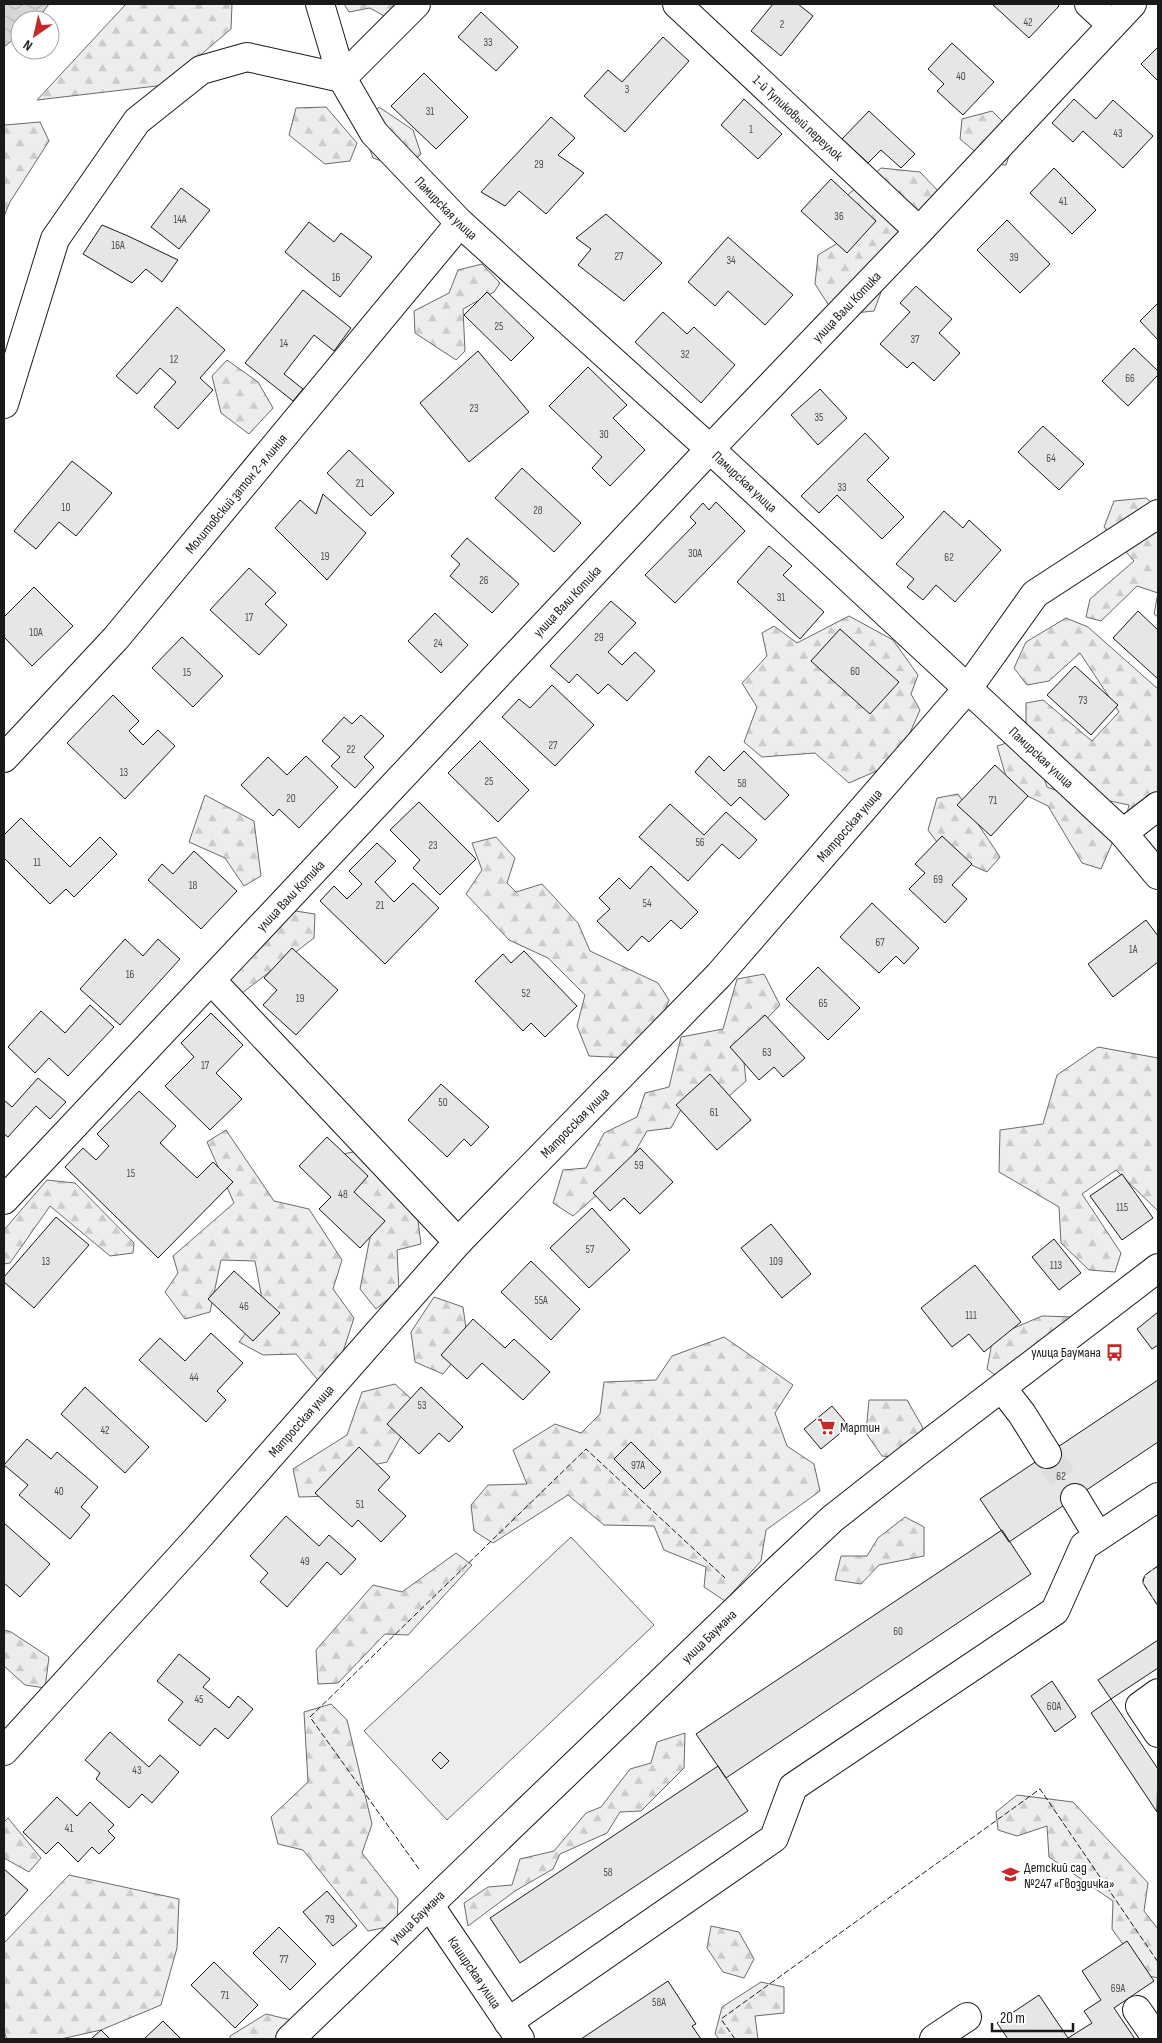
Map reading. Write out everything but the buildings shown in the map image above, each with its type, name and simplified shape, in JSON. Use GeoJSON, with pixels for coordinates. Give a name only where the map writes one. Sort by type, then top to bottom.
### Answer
{"type":"FeatureCollection","features":[{"type":"Feature","properties":{"kind":"street","name":"Памирская улица"},"geometry":{"type":"LineString","coordinates":[[320,4],[342,78],[374,132],[460,223],[710,449],[1123,832],[1158,876]]}},
{"type":"Feature","properties":{"kind":"street"},"geometry":{"type":"LineString","coordinates":[[4,404],[55,239],[137,121],[201,70],[247,57],[342,78],[416,4]]}},
{"type":"Feature","properties":{"kind":"street","name":"1-й Тупиковый переулок"},"geometry":{"type":"LineString","coordinates":[[677,4],[919,231]]}},
{"type":"Feature","properties":{"kind":"street"},"geometry":{"type":"LineString","coordinates":[[1089,4],[1112,25]]}},
{"type":"Feature","properties":{"kind":"street","name":"улица Вали Котика"},"geometry":{"type":"LineString","coordinates":[[4,1200],[710,449],[919,231],[1132,4]]}},
{"type":"Feature","properties":{"kind":"street","name":"Молитовский затон 2-я линия"},"geometry":{"type":"LineString","coordinates":[[4,758],[116,638],[460,223]]}},
{"type":"Feature","properties":{"kind":"street","name":"Матросская улица"},"geometry":{"type":"LineString","coordinates":[[4,1751],[202,1532],[458,1242],[719,975],[968,688],[1035,594],[1158,514]]}},
{"type":"Feature","properties":{"kind":"street"},"geometry":{"type":"LineString","coordinates":[[1123,832],[1158,806]]}},
{"type":"Feature","properties":{"kind":"street"},"geometry":{"type":"LineString","coordinates":[[211,980],[458,1242]]}},
{"type":"Feature","properties":{"kind":"street","name":"улица Баумана"},"geometry":{"type":"LineString","coordinates":[[290,2039],[832,1519],[1158,1268]]}},
{"type":"Feature","properties":{"kind":"street"},"geometry":{"type":"LineString","coordinates":[[1002,1388],[1022,1414],[1047,1454]]}},
{"type":"Feature","properties":{"kind":"street"},"geometry":{"type":"LineString","coordinates":[[514,2031],[774,1838],[793,1787],[1055,1611],[1084,1546],[1158,1496]]}},
{"type":"Feature","properties":{"kind":"street"},"geometry":{"type":"LineString","coordinates":[[1075,1498],[1098,1536]]}},
{"type":"Feature","properties":{"kind":"street"},"geometry":{"type":"LineString","coordinates":[[1158,1693],[1140,1706],[1158,1733]]}},
{"type":"Feature","properties":{"kind":"street","name":"Каширская улица"},"geometry":{"type":"LineString","coordinates":[[430,1906],[514,2031]]}},
{"type":"Feature","properties":{"kind":"street"},"geometry":{"type":"LineString","coordinates":[[1137,2010],[1157,2039]]}},
{"type":"Feature","properties":{"kind":"street"},"geometry":{"type":"LineString","coordinates":[[934,2039],[967,2017]]}},
{"type":"Feature","properties":{"kind":"shaded area"},"geometry":{"type":"Polygon","coordinates":[[[571,1537],[654,1625],[447,1820],[364,1731],[571,1537]]]}},
{"type":"Feature","properties":{"kind":"shaded area"},"geometry":{"type":"Polygon","coordinates":[[[1158,1566],[1158,1606],[1143,1583],[1143,1579],[1145,1575],[1158,1566]]]}},
{"type":"Feature","properties":{"kind":"green space"},"geometry":{"type":"Polygon","coordinates":[[[126,4],[232,4],[231,29],[165,85],[37,100],[126,4]]]}},
{"type":"Feature","properties":{"kind":"green space"},"geometry":{"type":"Polygon","coordinates":[[[344,4],[405,4],[391,20],[370,8],[349,12],[344,4]]]}},
{"type":"Feature","properties":{"kind":"green space"},"geometry":{"type":"Polygon","coordinates":[[[326,107],[357,143],[350,161],[325,164],[289,135],[296,108],[326,107]]]}},
{"type":"Feature","properties":{"kind":"green space"},"geometry":{"type":"Polygon","coordinates":[[[379,107],[413,130],[421,154],[405,169],[373,158],[362,128],[379,107]]]}},
{"type":"Feature","properties":{"kind":"green space"},"geometry":{"type":"Polygon","coordinates":[[[992,111],[1016,135],[1006,165],[990,164],[960,139],[962,119],[992,111]]]}},
{"type":"Feature","properties":{"kind":"green space"},"geometry":{"type":"Polygon","coordinates":[[[40,122],[49,141],[10,202],[4,216],[4,127],[5,125],[40,122]]]}},
{"type":"Feature","properties":{"kind":"green space"},"geometry":{"type":"Polygon","coordinates":[[[881,168],[920,172],[943,196],[899,244],[874,311],[835,315],[815,284],[818,255],[846,238],[841,200],[881,168]]]}},
{"type":"Feature","properties":{"kind":"green space"},"geometry":{"type":"Polygon","coordinates":[[[482,264],[500,283],[494,292],[463,309],[465,351],[456,360],[415,333],[414,311],[449,293],[458,270],[482,264]]]}},
{"type":"Feature","properties":{"kind":"green space"},"geometry":{"type":"Polygon","coordinates":[[[227,360],[258,382],[273,408],[249,434],[221,413],[212,376],[227,360]]]}},
{"type":"Feature","properties":{"kind":"green space"},"geometry":{"type":"Polygon","coordinates":[[[1146,498],[1158,507],[1158,593],[1137,586],[1101,621],[1086,617],[1090,599],[1134,561],[1104,527],[1114,501],[1146,498]]]}},
{"type":"Feature","properties":{"kind":"green space"},"geometry":{"type":"Polygon","coordinates":[[[1158,593],[1158,617],[1154,614],[1158,593]]]}},
{"type":"Feature","properties":{"kind":"green space"},"geometry":{"type":"Polygon","coordinates":[[[849,616],[893,640],[918,675],[911,694],[920,710],[897,762],[849,783],[815,753],[762,757],[744,742],[757,707],[742,683],[767,656],[762,633],[774,626],[797,643],[849,616]]]}},
{"type":"Feature","properties":{"kind":"green space"},"geometry":{"type":"Polygon","coordinates":[[[1066,618],[1088,627],[1158,689],[1158,824],[1137,840],[1124,825],[1129,805],[1105,800],[1026,725],[1026,703],[1043,700],[1092,741],[1119,712],[1080,653],[1049,681],[1027,685],[1014,668],[1026,642],[1066,618]]]}},
{"type":"Feature","properties":{"kind":"green space"},"geometry":{"type":"Polygon","coordinates":[[[1013,741],[1040,765],[1047,787],[1072,796],[1114,839],[1101,869],[1082,863],[1048,806],[1009,787],[997,746],[1013,741]]]}},
{"type":"Feature","properties":{"kind":"green space"},"geometry":{"type":"Polygon","coordinates":[[[958,794],[1000,857],[987,872],[945,853],[928,830],[937,798],[958,794]]]}},
{"type":"Feature","properties":{"kind":"green space"},"geometry":{"type":"Polygon","coordinates":[[[205,795],[254,821],[261,876],[244,886],[225,858],[189,842],[205,795]]]}},
{"type":"Feature","properties":{"kind":"green space"},"geometry":{"type":"Polygon","coordinates":[[[496,837],[515,858],[507,883],[516,892],[542,884],[578,923],[590,951],[658,983],[669,1000],[657,1031],[630,1058],[589,1056],[577,1026],[585,995],[548,958],[509,940],[466,894],[482,870],[472,843],[496,837]]]}},
{"type":"Feature","properties":{"kind":"green space"},"geometry":{"type":"Polygon","coordinates":[[[289,910],[315,914],[314,938],[242,993],[227,988],[229,965],[289,910]]]}},
{"type":"Feature","properties":{"kind":"green space"},"geometry":{"type":"Polygon","coordinates":[[[764,974],[780,1005],[742,1044],[746,1081],[719,1105],[685,1102],[671,1128],[647,1131],[624,1171],[573,1216],[553,1203],[563,1170],[586,1168],[604,1133],[637,1117],[645,1093],[669,1087],[681,1037],[723,1029],[737,979],[764,974]]]}},
{"type":"Feature","properties":{"kind":"green space"},"geometry":{"type":"Polygon","coordinates":[[[1098,1047],[1158,1058],[1158,1211],[1116,1170],[1082,1194],[1121,1253],[1115,1272],[1089,1270],[1061,1243],[1059,1207],[999,1172],[1000,1130],[1043,1124],[1057,1075],[1098,1047]]]}},
{"type":"Feature","properties":{"kind":"green space"},"geometry":{"type":"Polygon","coordinates":[[[226,1130],[274,1201],[309,1209],[342,1260],[333,1289],[354,1318],[337,1370],[322,1385],[296,1354],[263,1355],[239,1342],[264,1310],[255,1261],[221,1260],[210,1312],[185,1319],[165,1292],[178,1273],[173,1256],[234,1203],[207,1142],[226,1130]]]}},
{"type":"Feature","properties":{"kind":"green space"},"geometry":{"type":"Polygon","coordinates":[[[358,1151],[417,1213],[421,1244],[397,1250],[399,1290],[376,1309],[360,1289],[373,1222],[336,1182],[333,1156],[358,1151]]]}},
{"type":"Feature","properties":{"kind":"green space"},"geometry":{"type":"Polygon","coordinates":[[[47,1180],[75,1183],[134,1243],[133,1253],[110,1256],[50,1206],[10,1263],[4,1264],[4,1230],[47,1180]]]}},
{"type":"Feature","properties":{"kind":"green space"},"geometry":{"type":"Polygon","coordinates":[[[434,1297],[463,1307],[468,1343],[443,1374],[415,1362],[411,1332],[434,1297]]]}},
{"type":"Feature","properties":{"kind":"green space"},"geometry":{"type":"Polygon","coordinates":[[[1042,1316],[1075,1317],[1011,1387],[987,1369],[993,1337],[1042,1316]]]}},
{"type":"Feature","properties":{"kind":"green space"},"geometry":{"type":"Polygon","coordinates":[[[724,1337],[793,1385],[775,1413],[787,1446],[814,1464],[820,1491],[766,1530],[761,1561],[725,1601],[704,1587],[706,1567],[664,1550],[654,1526],[604,1525],[568,1495],[493,1543],[474,1531],[471,1505],[488,1485],[527,1484],[513,1450],[555,1424],[581,1433],[600,1414],[604,1382],[656,1380],[672,1356],[724,1337]]]}},
{"type":"Feature","properties":{"kind":"green space"},"geometry":{"type":"Polygon","coordinates":[[[395,1384],[418,1405],[387,1462],[350,1470],[331,1496],[299,1497],[293,1469],[347,1435],[362,1392],[395,1384]]]}},
{"type":"Feature","properties":{"kind":"green space"},"geometry":{"type":"Polygon","coordinates":[[[869,1400],[907,1400],[923,1428],[901,1458],[882,1456],[866,1433],[869,1400]]]}},
{"type":"Feature","properties":{"kind":"green space"},"geometry":{"type":"Polygon","coordinates":[[[905,1517],[924,1527],[924,1556],[879,1565],[861,1584],[835,1580],[841,1556],[867,1556],[878,1538],[905,1517]]]}},
{"type":"Feature","properties":{"kind":"green space"},"geometry":{"type":"Polygon","coordinates":[[[456,1553],[472,1565],[408,1635],[385,1634],[338,1683],[318,1684],[316,1650],[373,1585],[402,1592],[456,1553]]]}},
{"type":"Feature","properties":{"kind":"green space"},"geometry":{"type":"Polygon","coordinates":[[[4,1630],[11,1632],[49,1657],[45,1688],[25,1685],[4,1666],[4,1630]]]}},
{"type":"Feature","properties":{"kind":"green space"},"geometry":{"type":"Polygon","coordinates":[[[331,1704],[347,1720],[372,1824],[362,1853],[398,1899],[397,1925],[368,1931],[303,1850],[278,1844],[271,1817],[308,1782],[304,1712],[331,1704]]]}},
{"type":"Feature","properties":{"kind":"green space"},"geometry":{"type":"Polygon","coordinates":[[[685,1733],[684,1768],[641,1811],[620,1812],[607,1833],[560,1854],[553,1869],[515,1891],[468,1926],[464,1903],[488,1887],[512,1885],[520,1859],[554,1851],[586,1813],[601,1807],[630,1769],[651,1763],[657,1742],[685,1733]]]}},
{"type":"Feature","properties":{"kind":"green space"},"geometry":{"type":"Polygon","coordinates":[[[1017,1795],[1073,1802],[1148,1883],[1144,1911],[1158,1929],[1158,1978],[1145,1975],[1112,1929],[1113,1901],[1049,1857],[1047,1826],[1017,1836],[998,1830],[996,1812],[1017,1795]]]}},
{"type":"Feature","properties":{"kind":"green space"},"geometry":{"type":"Polygon","coordinates":[[[8,1818],[41,1858],[29,1872],[4,1858],[4,1822],[8,1818]]]}},
{"type":"Feature","properties":{"kind":"green space"},"geometry":{"type":"Polygon","coordinates":[[[69,1875],[179,1899],[177,1948],[161,2005],[101,2030],[61,2039],[7,2039],[4,2032],[4,1943],[69,1875]]]}},
{"type":"Feature","properties":{"kind":"green space"},"geometry":{"type":"Polygon","coordinates":[[[711,1926],[739,1932],[754,1959],[744,1978],[723,1972],[707,1948],[711,1926]]]}},
{"type":"Feature","properties":{"kind":"green space"},"geometry":{"type":"Polygon","coordinates":[[[761,1982],[784,1987],[784,2013],[755,2016],[758,2039],[719,2039],[715,2034],[722,2007],[761,1982]]]}},
{"type":"Feature","properties":{"kind":"green space"},"geometry":{"type":"Polygon","coordinates":[[[266,2014],[291,2020],[297,2039],[230,2039],[230,2036],[266,2014]]]}},
{"type":"Feature","properties":{"kind":"water"},"geometry":{"type":"Polygon","coordinates":[[[4,4],[49,4],[44,10],[10,10],[10,42],[4,47],[4,4]]]}},
{"type":"Feature","properties":{"kind":"tunnel"},"geometry":{"type":"LineString","coordinates":[[1047,1454],[1075,1498]]}},
{"type":"Feature","properties":{"kind":"fence"},"geometry":{"type":"LineString","coordinates":[[419,1869],[310,1717],[586,1449],[725,1578]]}},
{"type":"Feature","properties":{"kind":"fence"},"geometry":{"type":"LineString","coordinates":[[1158,1566],[1150,1571],[1143,1580],[1158,1606]]}},
{"type":"Feature","properties":{"kind":"fence"},"geometry":{"type":"LineString","coordinates":[[735,2039],[721,2019],[1040,1789],[1158,1962]]}},
{"type":"Feature","properties":{"kind":"place","name":"улица Баумана"},"geometry":{"type":"Point","coordinates":[1115,1352]}},
{"type":"Feature","properties":{"kind":"place","name":"Мартин"},"geometry":{"type":"Point","coordinates":[826,1427]}},
{"type":"Feature","properties":{"kind":"place","name":"Детский сад №247 «Гвоздичка»"},"geometry":{"type":"Point","coordinates":[1010,1875]}}]}
